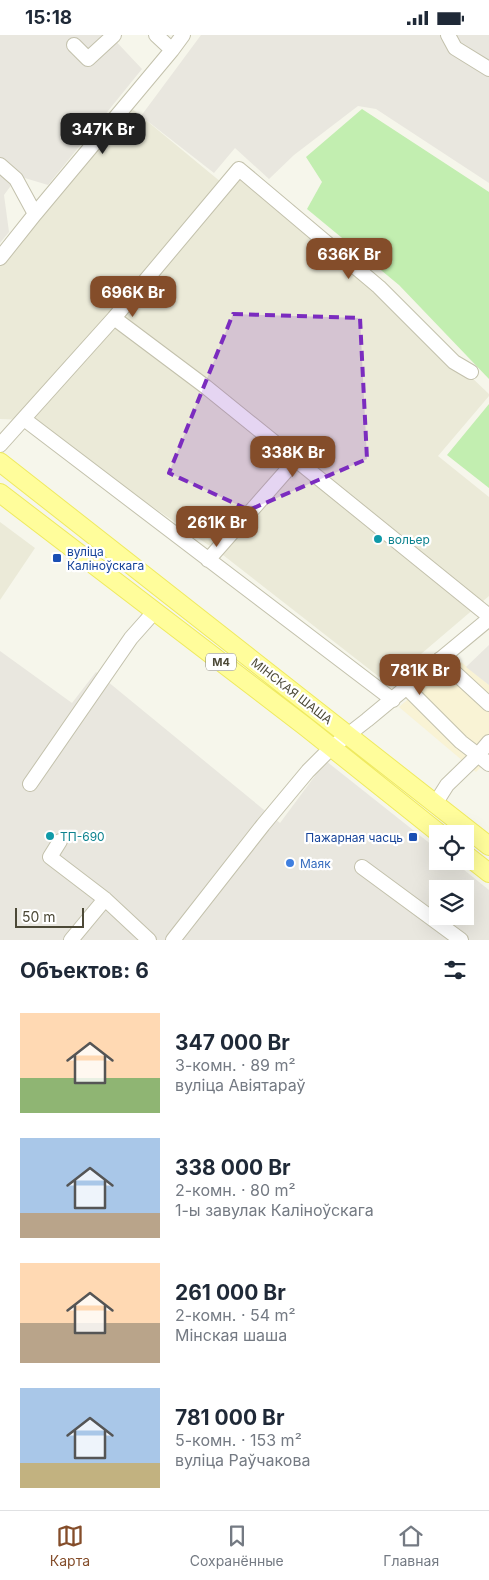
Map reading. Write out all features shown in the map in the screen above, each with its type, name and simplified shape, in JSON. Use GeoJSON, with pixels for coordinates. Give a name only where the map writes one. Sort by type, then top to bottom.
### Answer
{"type":"FeatureCollection","features":[{"type":"Feature","properties":{"kind":"main road","name":"МІНСКАЯ ШАША"},"geometry":{"type":"LineString","coordinates":[[0,462],[489,846]]}},
{"type":"Feature","properties":{"kind":"main road","name":"МІНСКАЯ ШАША"},"geometry":{"type":"LineString","coordinates":[[0,493],[155,611],[429,825]]}},
{"type":"Feature","properties":{"kind":"main road"},"geometry":{"type":"LineString","coordinates":[[474,861],[489,873]]}},
{"type":"Feature","properties":{"kind":"street"},"geometry":{"type":"LineString","coordinates":[[74,45],[88,59],[114,35]]}},
{"type":"Feature","properties":{"kind":"street"},"geometry":{"type":"LineString","coordinates":[[156,35],[172,50]]}},
{"type":"Feature","properties":{"kind":"street"},"geometry":{"type":"LineString","coordinates":[[0,258],[183,35]]}},
{"type":"Feature","properties":{"kind":"street"},"geometry":{"type":"LineString","coordinates":[[448,35],[455,48],[489,69]]}},
{"type":"Feature","properties":{"kind":"street"},"geometry":{"type":"LineString","coordinates":[[0,165],[16,179],[35,214]]}},
{"type":"Feature","properties":{"kind":"street"},"geometry":{"type":"LineString","coordinates":[[0,445],[114,318],[239,169],[379,287],[454,362],[470,372]]}},
{"type":"Feature","properties":{"kind":"street"},"geometry":{"type":"LineString","coordinates":[[114,318],[206,387],[489,617],[407,688],[330,748],[263,825],[173,940]]}},
{"type":"Feature","properties":{"kind":"street"},"geometry":{"type":"LineString","coordinates":[[24,419],[393,699]]}},
{"type":"Feature","properties":{"kind":"street"},"geometry":{"type":"LineString","coordinates":[[208,559],[295,461]]}},
{"type":"Feature","properties":{"kind":"street"},"geometry":{"type":"LineString","coordinates":[[30,785],[131,638],[155,611]]}},
{"type":"Feature","properties":{"kind":"street"},"geometry":{"type":"LineString","coordinates":[[440,659],[489,704]]}},
{"type":"Feature","properties":{"kind":"street"},"geometry":{"type":"LineString","coordinates":[[407,688],[461,741],[489,764]]}},
{"type":"Feature","properties":{"kind":"street"},"geometry":{"type":"LineString","coordinates":[[435,804],[447,785],[489,742]]}},
{"type":"Feature","properties":{"kind":"street"},"geometry":{"type":"LineString","coordinates":[[60,841],[50,857],[105,899],[150,940]]}},
{"type":"Feature","properties":{"kind":"street"},"geometry":{"type":"LineString","coordinates":[[362,867],[461,940]]}},
{"type":"Feature","properties":{"kind":"street"},"geometry":{"type":"LineString","coordinates":[[71,940],[105,899]]}},
{"type":"Feature","properties":{"kind":"highlighted area"},"geometry":{"type":"Polygon","coordinates":[[[233,314],[360,318],[367,459],[249,510],[169,473],[233,314]]]}},
{"type":"Feature","properties":{"kind":"shaded area"},"geometry":{"type":"Polygon","coordinates":[[[0,35],[110,35],[142,69],[48,185],[18,176],[4,195],[9,232],[0,243],[0,35]]]}},
{"type":"Feature","properties":{"kind":"shaded area"},"geometry":{"type":"Polygon","coordinates":[[[201,35],[489,35],[489,183],[376,109],[358,106],[294,155],[269,179],[235,148],[214,173],[141,116],[201,35]]]}},
{"type":"Feature","properties":{"kind":"shaded area"},"geometry":{"type":"Polygon","coordinates":[[[130,107],[227,187],[241,172],[386,296],[489,394],[438,456],[489,497],[489,596],[387,683],[223,555],[26,420],[0,419],[0,264],[130,107]]]}},
{"type":"Feature","properties":{"kind":"shaded area"},"geometry":{"type":"Polygon","coordinates":[[[0,522],[35,548],[0,600],[0,522]]]}},
{"type":"Feature","properties":{"kind":"shaded area"},"geometry":{"type":"Polygon","coordinates":[[[489,645],[489,685],[466,667],[489,645]]]}},
{"type":"Feature","properties":{"kind":"shaded area"},"geometry":{"type":"Polygon","coordinates":[[[0,651],[72,703],[96,672],[280,823],[326,761],[429,843],[429,870],[464,870],[489,890],[489,940],[0,940],[0,651]]]}},
{"type":"Feature","properties":{"kind":"shaded area"},"geometry":{"type":"Polygon","coordinates":[[[456,658],[489,685],[489,759],[476,772],[399,707],[456,658]]]}},
{"type":"Feature","properties":{"kind":"green space"},"geometry":{"type":"Polygon","coordinates":[[[362,109],[489,192],[489,379],[399,285],[307,209],[322,182],[306,157],[362,109]]]}},
{"type":"Feature","properties":{"kind":"green space"},"geometry":{"type":"Polygon","coordinates":[[[489,404],[489,488],[447,455],[489,404]]]}},
{"type":"Feature","properties":{"kind":"place","name":"вольер"},"geometry":{"type":"Point","coordinates":[378,539]}},
{"type":"Feature","properties":{"kind":"place","name":"вуліца Каліноўскага"},"geometry":{"type":"Point","coordinates":[57,558]}},
{"type":"Feature","properties":{"kind":"place","name":"ТП-690"},"geometry":{"type":"Point","coordinates":[50,836]}},
{"type":"Feature","properties":{"kind":"place","name":"Пажарная часць"},"geometry":{"type":"Point","coordinates":[413,837]}},
{"type":"Feature","properties":{"kind":"place","name":"Маяк"},"geometry":{"type":"Point","coordinates":[290,863]}}]}
